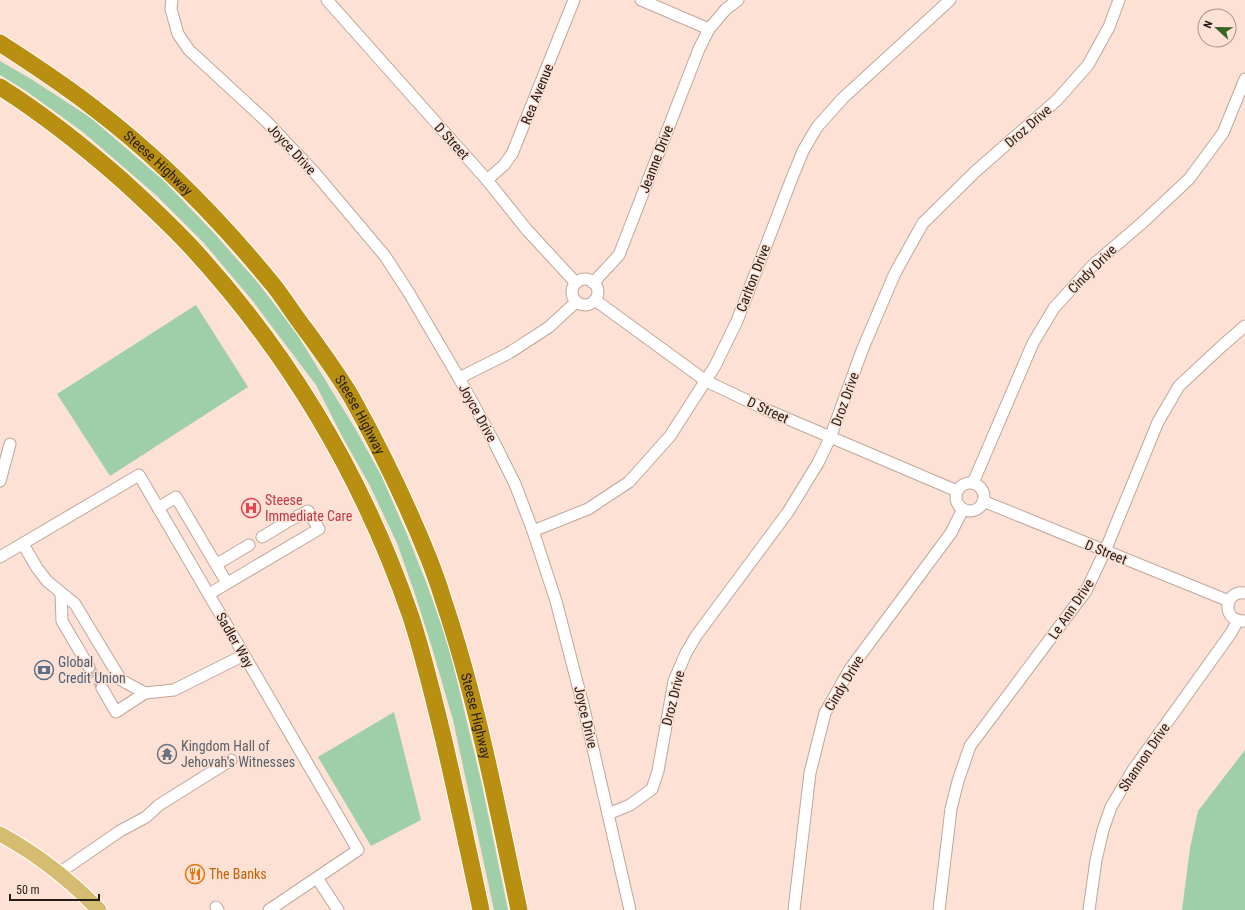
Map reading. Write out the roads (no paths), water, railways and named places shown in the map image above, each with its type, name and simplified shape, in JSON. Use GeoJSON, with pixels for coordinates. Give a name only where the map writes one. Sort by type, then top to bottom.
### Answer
{"type":"FeatureCollection","features":[{"type":"Feature","properties":{"kind":"highway","name":"Steese Highway"},"geometry":{"type":"LineString","coordinates":[[0,43],[96,109],[192,194],[275,288],[326,358],[350,396],[390,469],[416,526],[443,597],[482,738],[519,910]]}},
{"type":"Feature","properties":{"kind":"highway"},"geometry":{"type":"LineString","coordinates":[[0,87],[15,96],[64,132],[98,160],[146,202],[192,248],[251,317],[293,375],[333,440],[379,536],[411,616],[428,674],[481,910]]}},
{"type":"Feature","properties":{"kind":"main road"},"geometry":{"type":"LineString","coordinates":[[0,834],[31,852],[59,873],[99,910]]}},
{"type":"Feature","properties":{"kind":"street","name":"Joyce Drive"},"geometry":{"type":"LineString","coordinates":[[172,0],[171,9],[178,34],[189,50],[266,121],[315,174],[385,256],[409,293],[459,378],[494,442],[515,484],[533,531],[556,601],[584,709],[630,910]]}},
{"type":"Feature","properties":{"kind":"street","name":"D Street"},"geometry":{"type":"LineString","coordinates":[[327,0],[487,180],[527,230],[576,283]]}},
{"type":"Feature","properties":{"kind":"street","name":"Rea Avenue"},"geometry":{"type":"LineString","coordinates":[[487,180],[504,165],[512,154],[574,0]]}},
{"type":"Feature","properties":{"kind":"street"},"geometry":{"type":"LineString","coordinates":[[641,0],[709,29]]}},
{"type":"Feature","properties":{"kind":"street","name":"Jeanne Drive"},"geometry":{"type":"LineString","coordinates":[[593,283],[619,255],[699,49],[709,29],[726,9],[738,0]]}},
{"type":"Feature","properties":{"kind":"street","name":"Carlton Drive"},"geometry":{"type":"LineString","coordinates":[[533,531],[588,509],[629,482],[670,436],[715,366],[737,321],[792,178],[803,152],[817,127],[843,98],[950,0]]}},
{"type":"Feature","properties":{"kind":"street","name":"Droz Drive"},"geometry":{"type":"LineString","coordinates":[[608,814],[630,805],[652,789],[658,771],[674,681],[686,653],[696,636],[788,512],[818,464],[830,438],[863,348],[895,273],[923,223],[976,171],[1057,100],[1088,65],[1108,27],[1119,0]]}},
{"type":"Feature","properties":{"kind":"street","name":"Cindy Drive"},"geometry":{"type":"LineString","coordinates":[[973,483],[1033,343],[1054,308],[1093,265],[1189,179],[1223,133],[1245,79]]}},
{"type":"Feature","properties":{"kind":"street"},"geometry":{"type":"LineString","coordinates":[[587,280],[593,283],[598,292],[595,300],[587,305],[576,302],[573,298],[572,290],[576,283],[587,280]]}},
{"type":"Feature","properties":{"kind":"street","name":"D Street"},"geometry":{"type":"LineString","coordinates":[[595,300],[706,381],[830,438],[957,491]]}},
{"type":"Feature","properties":{"kind":"street"},"geometry":{"type":"LineString","coordinates":[[459,378],[509,353],[549,327],[576,302]]}},
{"type":"Feature","properties":{"kind":"street","name":"Le Ann Drive"},"geometry":{"type":"LineString","coordinates":[[939,910],[951,809],[958,781],[970,746],[1086,591],[1105,551],[1158,422],[1179,386],[1245,326]]}},
{"type":"Feature","properties":{"kind":"street"},"geometry":{"type":"LineString","coordinates":[[0,481],[10,444]]}},
{"type":"Feature","properties":{"kind":"street","name":"Sadler Way"},"geometry":{"type":"LineString","coordinates":[[0,557],[139,475],[358,850],[269,910]]}},
{"type":"Feature","properties":{"kind":"street"},"geometry":{"type":"LineString","coordinates":[[965,483],[973,483],[983,492],[983,501],[973,510],[963,509],[956,499],[957,491],[965,483]]}},
{"type":"Feature","properties":{"kind":"street"},"geometry":{"type":"LineString","coordinates":[[158,508],[176,497],[227,583]]}},
{"type":"Feature","properties":{"kind":"street","name":"D Street"},"geometry":{"type":"LineString","coordinates":[[983,501],[1229,602]]}},
{"type":"Feature","properties":{"kind":"street","name":"Cindy Drive"},"geometry":{"type":"LineString","coordinates":[[794,910],[810,773],[825,713],[850,669],[951,533],[963,509]]}},
{"type":"Feature","properties":{"kind":"street"},"geometry":{"type":"LineString","coordinates":[[208,594],[319,529],[308,511],[262,537]]}},
{"type":"Feature","properties":{"kind":"street"},"geometry":{"type":"LineString","coordinates":[[23,544],[37,568],[47,581],[75,604],[121,680],[145,693]]}},
{"type":"Feature","properties":{"kind":"street"},"geometry":{"type":"LineString","coordinates":[[217,564],[249,545]]}},
{"type":"Feature","properties":{"kind":"street"},"geometry":{"type":"LineString","coordinates":[[61,593],[62,621],[89,667]]}},
{"type":"Feature","properties":{"kind":"street"},"geometry":{"type":"LineString","coordinates":[[1241,620],[1231,617],[1228,608],[1229,602],[1233,595],[1237,593],[1245,593]]}},
{"type":"Feature","properties":{"kind":"street","name":"Shannon Drive"},"geometry":{"type":"LineString","coordinates":[[1089,910],[1096,860],[1103,830],[1111,807],[1133,770],[1241,620]]}},
{"type":"Feature","properties":{"kind":"street"},"geometry":{"type":"LineString","coordinates":[[102,688],[116,712],[145,693],[174,690],[244,655]]}},
{"type":"Feature","properties":{"kind":"street"},"geometry":{"type":"LineString","coordinates":[[59,873],[120,831],[146,817],[159,805],[231,760]]}},
{"type":"Feature","properties":{"kind":"street"},"geometry":{"type":"LineString","coordinates":[[317,878],[338,910]]}},
{"type":"Feature","properties":{"kind":"tunnel"},"geometry":{"type":"LineString","coordinates":[[89,667],[102,688]]}},
{"type":"Feature","properties":{"kind":"place","name":"Steese Immediate Care"},"geometry":{"type":"Point","coordinates":[251,508]}},
{"type":"Feature","properties":{"kind":"place","name":"Global Credit Union"},"geometry":{"type":"Point","coordinates":[44,670]}},
{"type":"Feature","properties":{"kind":"place","name":"Kingdom Hall of Jehovah's Witnesses"},"geometry":{"type":"Point","coordinates":[167,754]}},
{"type":"Feature","properties":{"kind":"place","name":"The Banks"},"geometry":{"type":"Point","coordinates":[195,874]}}]}
